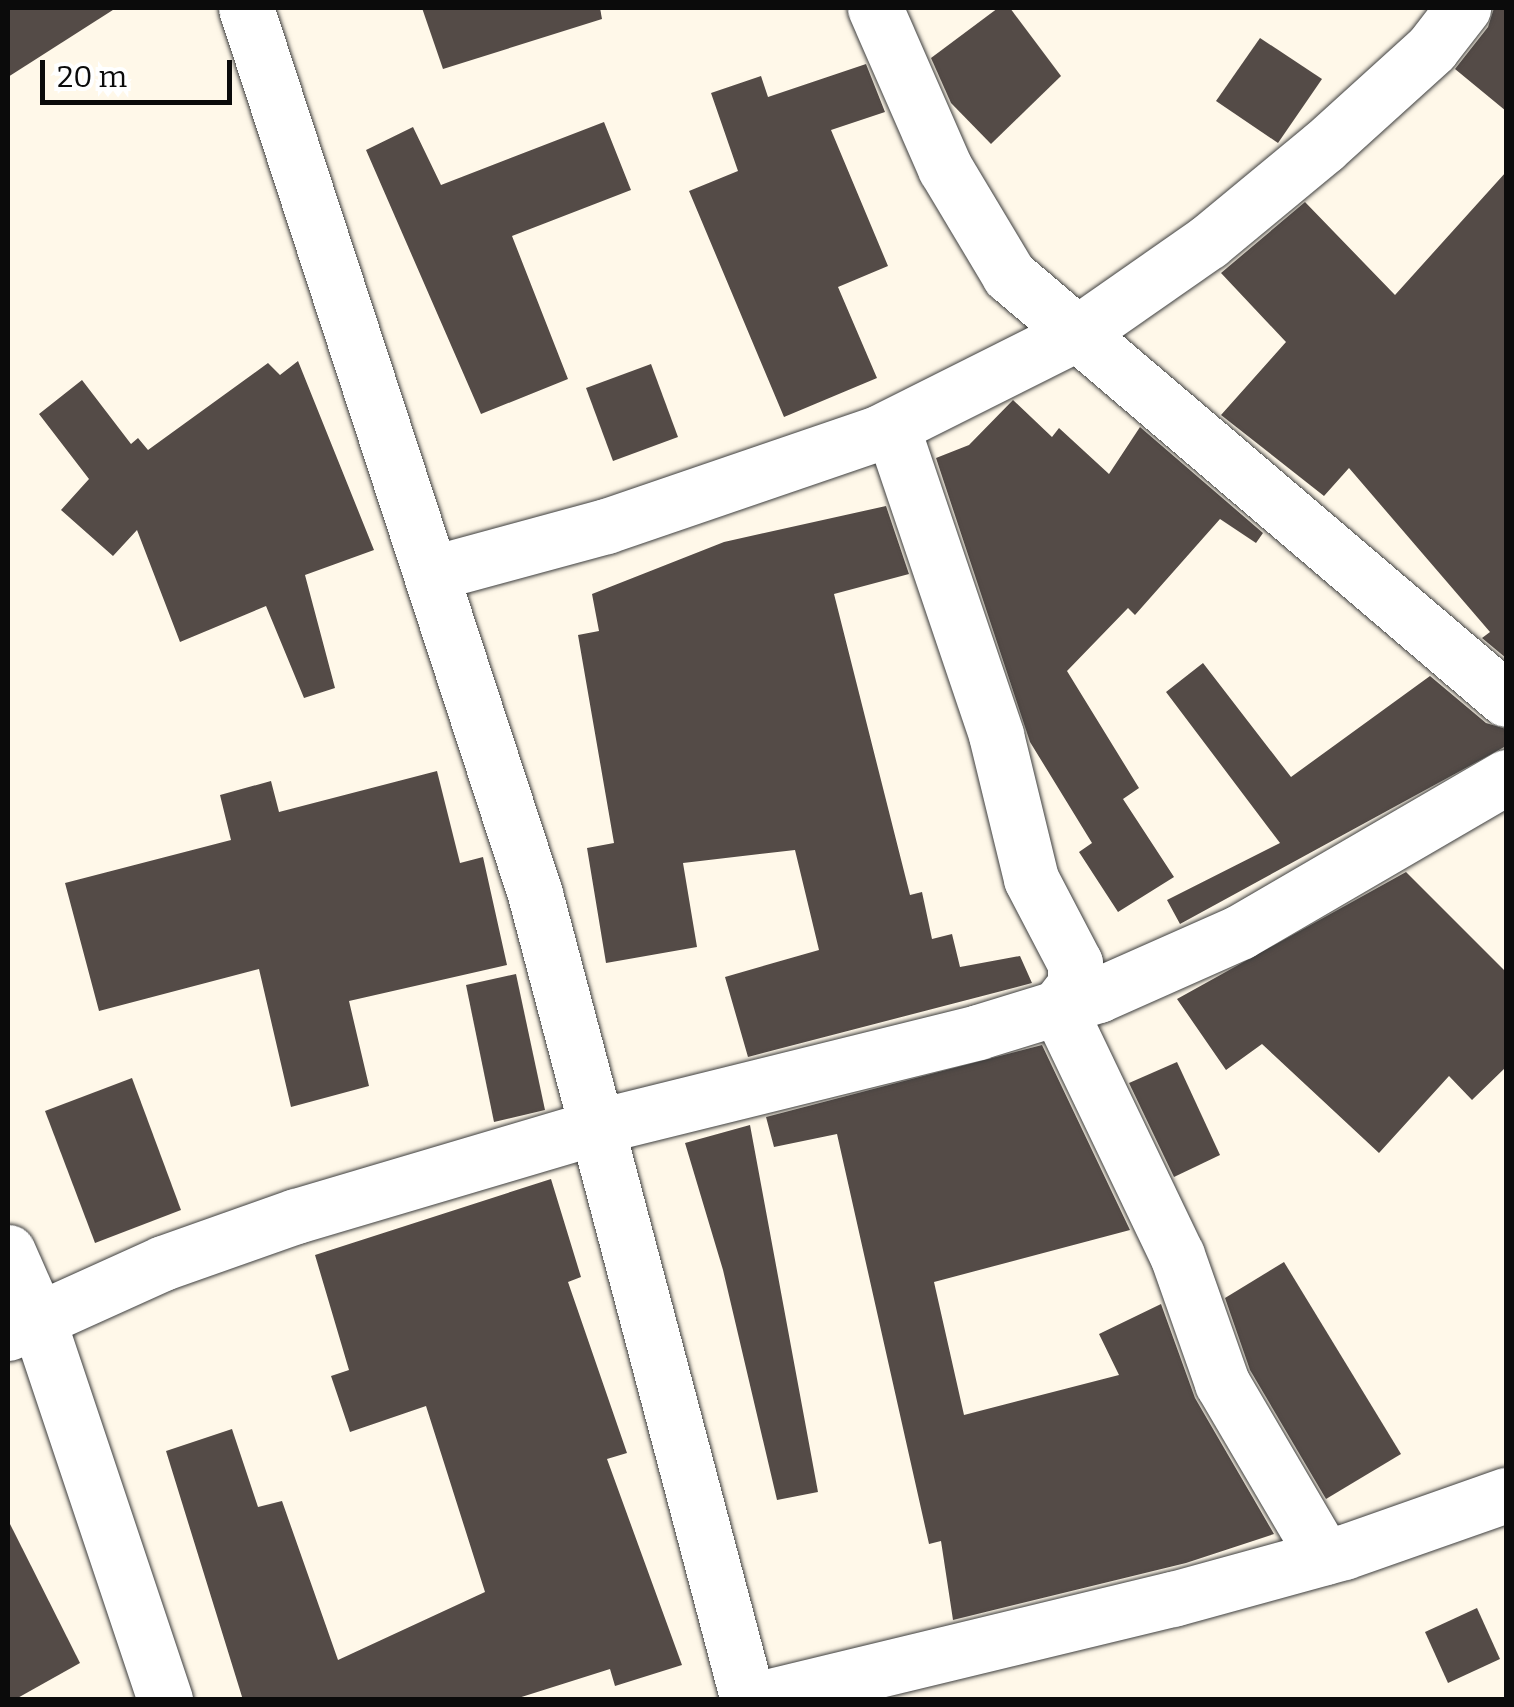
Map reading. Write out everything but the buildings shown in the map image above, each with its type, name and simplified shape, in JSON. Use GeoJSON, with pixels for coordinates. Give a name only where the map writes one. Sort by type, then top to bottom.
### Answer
{"type":"FeatureCollection","features":[{"type":"Feature","properties":{"kind":"street"},"geometry":{"type":"LineString","coordinates":[[246,8],[535,894],[751,1700],[962,1654],[1324,1557],[1506,1495]]}},
{"type":"Feature","properties":{"kind":"street"},"geometry":{"type":"LineString","coordinates":[[875,8],[979,231],[1009,274],[1506,699]]}},
{"type":"Feature","properties":{"kind":"street"},"geometry":{"type":"LineString","coordinates":[[433,573],[606,526],[892,427],[1076,334],[1208,242],[1324,147],[1432,48],[1463,8]]}},
{"type":"Feature","properties":{"kind":"street"},"geometry":{"type":"LineString","coordinates":[[892,427],[996,735],[1031,879],[1075,963],[1075,985],[1058,1007]]}},
{"type":"Feature","properties":{"kind":"street"},"geometry":{"type":"LineString","coordinates":[[23,1327],[213,1245],[599,1126],[1058,1007],[1240,932],[1506,776]]}},
{"type":"Feature","properties":{"kind":"street"},"geometry":{"type":"LineString","coordinates":[[1058,1007],[1177,1255],[1222,1383],[1324,1557]]}},
{"type":"Feature","properties":{"kind":"street"},"geometry":{"type":"LineString","coordinates":[[8,1252],[23,1327],[166,1700]]}}]}
